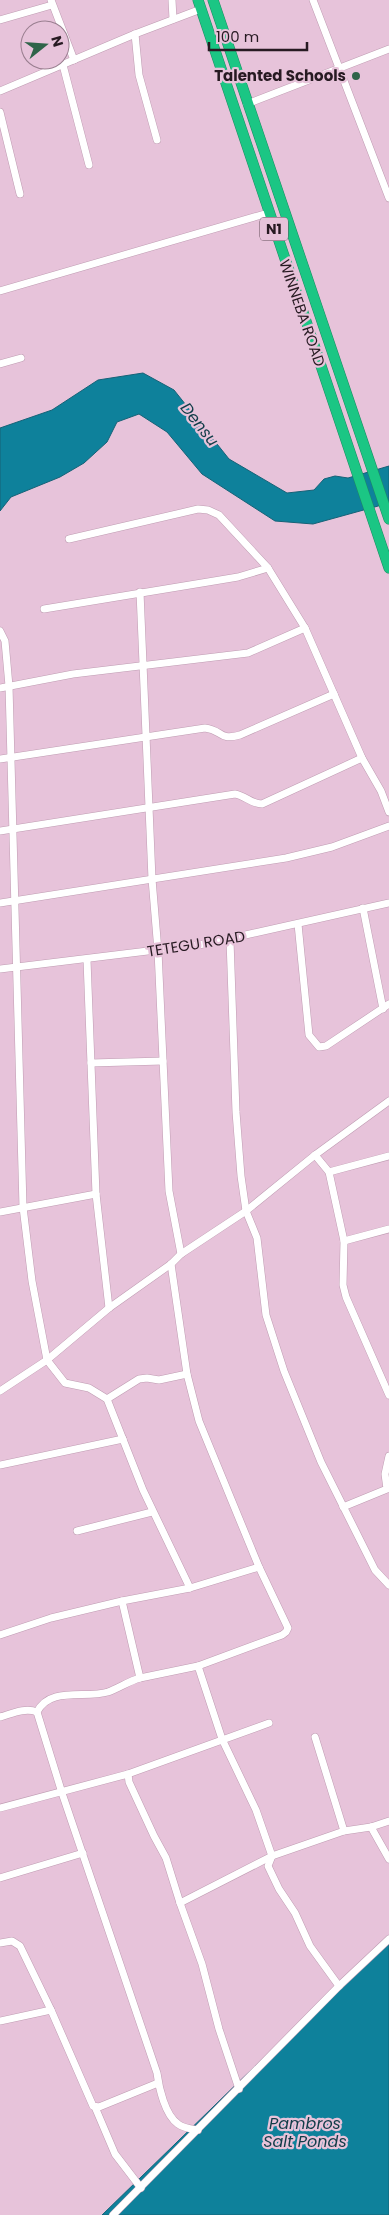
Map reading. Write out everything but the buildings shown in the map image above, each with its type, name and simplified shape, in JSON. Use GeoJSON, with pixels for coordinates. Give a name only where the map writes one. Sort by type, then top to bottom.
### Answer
{"type":"FeatureCollection","features":[{"type":"Feature","properties":{"kind":"highway","name":"WINNEBA ROAD"},"geometry":{"type":"LineString","coordinates":[[213,0],[389,518]]}},
{"type":"Feature","properties":{"kind":"highway","name":"WINNEBA ROAD"},"geometry":{"type":"LineString","coordinates":[[199,5],[389,568]]}},
{"type":"Feature","properties":{"kind":"street"},"geometry":{"type":"LineString","coordinates":[[172,0],[174,19]]}},
{"type":"Feature","properties":{"kind":"street"},"geometry":{"type":"LineString","coordinates":[[313,0],[389,198]]}},
{"type":"Feature","properties":{"kind":"street"},"geometry":{"type":"LineString","coordinates":[[0,20],[52,2],[74,60]]}},
{"type":"Feature","properties":{"kind":"street"},"geometry":{"type":"LineString","coordinates":[[70,62],[174,19],[199,5]]}},
{"type":"Feature","properties":{"kind":"street"},"geometry":{"type":"LineString","coordinates":[[135,34],[139,75],[157,140]]}},
{"type":"Feature","properties":{"kind":"street"},"geometry":{"type":"LineString","coordinates":[[247,104],[389,49]]}},
{"type":"Feature","properties":{"kind":"street"},"geometry":{"type":"LineString","coordinates":[[0,91],[51,70]]}},
{"type":"Feature","properties":{"kind":"street"},"geometry":{"type":"LineString","coordinates":[[64,70],[88,165]]}},
{"type":"Feature","properties":{"kind":"street"},"geometry":{"type":"LineString","coordinates":[[0,112],[20,194]]}},
{"type":"Feature","properties":{"kind":"street"},"geometry":{"type":"LineString","coordinates":[[0,291],[268,213]]}},
{"type":"Feature","properties":{"kind":"street"},"geometry":{"type":"LineString","coordinates":[[0,364],[21,358]]}},
{"type":"Feature","properties":{"kind":"street"},"geometry":{"type":"LineString","coordinates":[[69,539],[198,509],[208,510],[219,515],[268,568],[305,628],[362,758],[381,791],[389,812]]}},
{"type":"Feature","properties":{"kind":"street"},"geometry":{"type":"LineString","coordinates":[[44,609],[238,577],[268,568]]}},
{"type":"Feature","properties":{"kind":"street"},"geometry":{"type":"LineString","coordinates":[[140,592],[145,667],[152,878],[158,951],[170,1191],[181,1254]]}},
{"type":"Feature","properties":{"kind":"street"},"geometry":{"type":"LineString","coordinates":[[0,688],[73,674],[145,667],[248,652],[305,628]]}},
{"type":"Feature","properties":{"kind":"street"},"geometry":{"type":"LineString","coordinates":[[0,631],[5,641],[12,757],[14,929],[18,968],[23,1207],[32,1281],[47,1360],[65,1383],[89,1388],[107,1399],[152,1512],[190,1588]]}},
{"type":"Feature","properties":{"kind":"street"},"geometry":{"type":"LineString","coordinates":[[0,759],[206,728],[213,729],[228,738],[240,735],[334,694]]}},
{"type":"Feature","properties":{"kind":"street"},"geometry":{"type":"LineString","coordinates":[[0,831],[234,794],[244,796],[256,804],[262,804],[362,758]]}},
{"type":"Feature","properties":{"kind":"street"},"geometry":{"type":"LineString","coordinates":[[0,903],[286,858],[332,847],[389,826]]}},
{"type":"Feature","properties":{"kind":"street","name":"TETEGU ROAD"},"geometry":{"type":"LineString","coordinates":[[0,970],[158,951],[230,940],[389,903]]}},
{"type":"Feature","properties":{"kind":"street"},"geometry":{"type":"LineString","coordinates":[[363,908],[383,1009]]}},
{"type":"Feature","properties":{"kind":"street"},"geometry":{"type":"LineString","coordinates":[[298,924],[309,1035],[313,1043],[319,1047],[326,1046],[389,1004]]}},
{"type":"Feature","properties":{"kind":"street"},"geometry":{"type":"LineString","coordinates":[[230,940],[236,1112],[246,1211],[256,1232],[266,1316],[284,1371],[321,1462],[375,1570],[389,1585]]}},
{"type":"Feature","properties":{"kind":"street"},"geometry":{"type":"LineString","coordinates":[[87,960],[96,1194],[109,1308]]}},
{"type":"Feature","properties":{"kind":"street"},"geometry":{"type":"LineString","coordinates":[[91,1063],[163,1061]]}},
{"type":"Feature","properties":{"kind":"street"},"geometry":{"type":"LineString","coordinates":[[0,1381],[3,1389],[47,1360],[109,1308],[171,1264],[181,1254],[246,1211],[315,1155],[389,1101]]}},
{"type":"Feature","properties":{"kind":"street"},"geometry":{"type":"LineString","coordinates":[[315,1155],[329,1172],[344,1241],[343,1285],[346,1296],[389,1395]]}},
{"type":"Feature","properties":{"kind":"street"},"geometry":{"type":"LineString","coordinates":[[329,1172],[389,1156]]}},
{"type":"Feature","properties":{"kind":"street"},"geometry":{"type":"LineString","coordinates":[[0,1212],[96,1194]]}},
{"type":"Feature","properties":{"kind":"street"},"geometry":{"type":"LineString","coordinates":[[344,1241],[389,1230]]}},
{"type":"Feature","properties":{"kind":"street"},"geometry":{"type":"LineString","coordinates":[[171,1264],[187,1374],[208,1446],[258,1567],[286,1623],[286,1632],[198,1666],[140,1678],[108,1692],[54,1696],[41,1704],[37,1712],[62,1793],[158,2073],[158,2083],[170,2115],[178,2124],[198,2130]]}},
{"type":"Feature","properties":{"kind":"street"},"geometry":{"type":"LineString","coordinates":[[107,1399],[143,1378],[159,1380],[187,1374]]}},
{"type":"Feature","properties":{"kind":"street"},"geometry":{"type":"LineString","coordinates":[[0,1465],[124,1440]]}},
{"type":"Feature","properties":{"kind":"street"},"geometry":{"type":"LineString","coordinates":[[343,1507],[387,1489],[385,1474],[389,1456]]}},
{"type":"Feature","properties":{"kind":"street"},"geometry":{"type":"LineString","coordinates":[[77,1531],[152,1512]]}},
{"type":"Feature","properties":{"kind":"street"},"geometry":{"type":"LineString","coordinates":[[0,1635],[51,1618],[122,1601],[190,1588],[258,1567]]}},
{"type":"Feature","properties":{"kind":"street"},"geometry":{"type":"LineString","coordinates":[[122,1601],[140,1678]]}},
{"type":"Feature","properties":{"kind":"street"},"geometry":{"type":"LineString","coordinates":[[198,1666],[222,1739],[256,1810],[272,1856],[268,1866],[295,1913],[310,1946],[339,1986]]}},
{"type":"Feature","properties":{"kind":"street"},"geometry":{"type":"LineString","coordinates":[[0,1717],[22,1710],[31,1709],[37,1712]]}},
{"type":"Feature","properties":{"kind":"street"},"geometry":{"type":"LineString","coordinates":[[0,1808],[128,1774],[269,1723]]}},
{"type":"Feature","properties":{"kind":"street"},"geometry":{"type":"LineString","coordinates":[[315,1737],[344,1831]]}},
{"type":"Feature","properties":{"kind":"street"},"geometry":{"type":"LineString","coordinates":[[128,1774],[154,1836],[166,1858],[180,1904],[202,1964],[219,2029],[239,2089]]}},
{"type":"Feature","properties":{"kind":"street"},"geometry":{"type":"LineString","coordinates":[[180,1904],[272,1856],[344,1831],[371,1827],[389,1821]]}},
{"type":"Feature","properties":{"kind":"street"},"geometry":{"type":"LineString","coordinates":[[371,1827],[389,1859]]}},
{"type":"Feature","properties":{"kind":"street"},"geometry":{"type":"LineString","coordinates":[[0,1878],[83,1853]]}},
{"type":"Feature","properties":{"kind":"street"},"geometry":{"type":"LineString","coordinates":[[113,2215],[339,1986],[389,1939]]}},
{"type":"Feature","properties":{"kind":"street"},"geometry":{"type":"LineString","coordinates":[[0,1943],[12,1941],[20,1946],[52,2010],[90,2101],[95,2107],[115,2154],[141,2188]]}},
{"type":"Feature","properties":{"kind":"street"},"geometry":{"type":"LineString","coordinates":[[0,2021],[52,2010]]}},
{"type":"Feature","properties":{"kind":"street"},"geometry":{"type":"LineString","coordinates":[[95,2107],[158,2083]]}},
{"type":"Feature","properties":{"kind":"water","name":"Densu"},"geometry":{"type":"Polygon","coordinates":[[[143,373],[174,390],[229,459],[287,493],[314,490],[324,479],[335,476],[348,478],[389,466],[389,503],[313,524],[275,521],[202,474],[167,432],[139,414],[117,422],[107,442],[84,463],[60,477],[11,497],[0,511],[0,428],[52,410],[98,380],[143,373]]]}},
{"type":"Feature","properties":{"kind":"water","name":"Pambros Salt Ponds"},"geometry":{"type":"Polygon","coordinates":[[[389,1936],[389,2215],[102,2215],[360,1964],[389,1936]]]}},
{"type":"Feature","properties":{"kind":"place","name":"Talented Schools"},"geometry":{"type":"Point","coordinates":[356,76]}}]}
